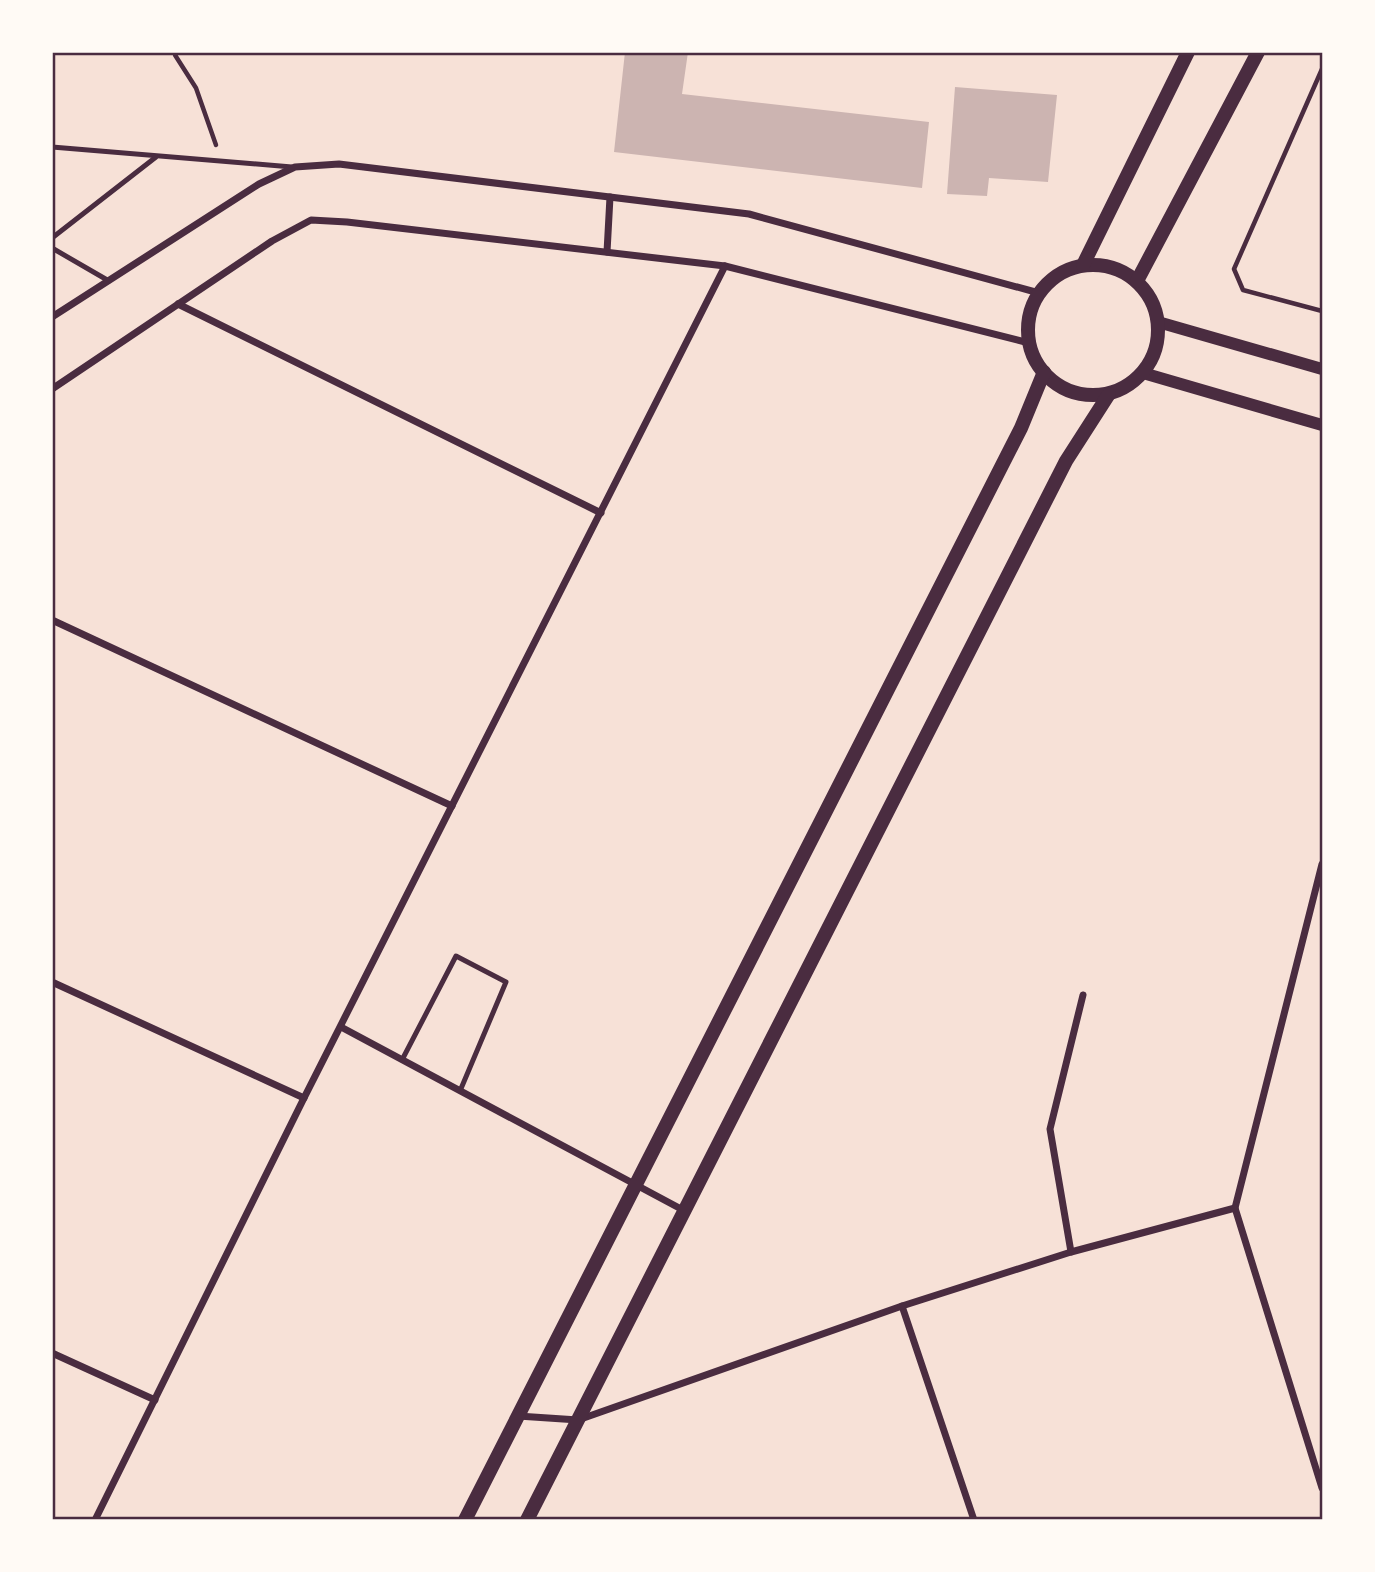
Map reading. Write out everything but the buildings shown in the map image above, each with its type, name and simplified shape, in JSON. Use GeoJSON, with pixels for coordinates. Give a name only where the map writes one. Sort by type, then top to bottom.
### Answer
{"type":"FeatureCollection","features":[{"type":"Feature","properties":{"kind":"main road"},"geometry":{"type":"LineString","coordinates":[[1083,265],[1188,52]]}},
{"type":"Feature","properties":{"kind":"main road"},"geometry":{"type":"LineString","coordinates":[[1137,281],[1258,52]]}},
{"type":"Feature","properties":{"kind":"main road"},"geometry":{"type":"LineString","coordinates":[[1083,265],[1103,265],[1121,270],[1137,281],[1154,307],[1158,322],[1156,349],[1143,373],[1121,389],[1108,394],[1073,392],[1044,372],[1034,358],[1029,342],[1031,309],[1039,293],[1058,275],[1083,265]]}},
{"type":"Feature","properties":{"kind":"main road"},"geometry":{"type":"LineString","coordinates":[[465,1520],[1021,428],[1044,372]]}},
{"type":"Feature","properties":{"kind":"main road"},"geometry":{"type":"LineString","coordinates":[[527,1520],[1066,461],[1108,394]]}},
{"type":"Feature","properties":{"kind":"street"},"geometry":{"type":"LineString","coordinates":[[52,317],[259,184],[295,167],[339,164],[749,214],[1039,293]]}},
{"type":"Feature","properties":{"kind":"street"},"geometry":{"type":"LineString","coordinates":[[607,252],[610,197]]}},
{"type":"Feature","properties":{"kind":"street"},"geometry":{"type":"LineString","coordinates":[[52,389],[272,241],[311,220],[725,266],[1029,342]]}},
{"type":"Feature","properties":{"kind":"street"},"geometry":{"type":"LineString","coordinates":[[95,1520],[304,1098],[725,266]]}},
{"type":"Feature","properties":{"kind":"street"},"geometry":{"type":"LineString","coordinates":[[178,304],[601,513]]}},
{"type":"Feature","properties":{"kind":"street"},"geometry":{"type":"LineString","coordinates":[[1158,322],[1322,369]]}},
{"type":"Feature","properties":{"kind":"street"},"geometry":{"type":"LineString","coordinates":[[1143,373],[1322,425]]}},
{"type":"Feature","properties":{"kind":"street"},"geometry":{"type":"LineString","coordinates":[[52,620],[452,806]]}},
{"type":"Feature","properties":{"kind":"street"},"geometry":{"type":"LineString","coordinates":[[1322,864],[1235,1208],[1322,1488]]}},
{"type":"Feature","properties":{"kind":"street"},"geometry":{"type":"LineString","coordinates":[[52,982],[304,1098]]}},
{"type":"Feature","properties":{"kind":"street"},"geometry":{"type":"LineString","coordinates":[[1071,1252],[1050,1129],[1083,995]]}},
{"type":"Feature","properties":{"kind":"street"},"geometry":{"type":"LineString","coordinates":[[341,1027],[683,1210]]}},
{"type":"Feature","properties":{"kind":"street"},"geometry":{"type":"LineString","coordinates":[[518,1416],[578,1420],[902,1306],[1071,1252],[1235,1208]]}},
{"type":"Feature","properties":{"kind":"street"},"geometry":{"type":"LineString","coordinates":[[902,1306],[974,1520]]}},
{"type":"Feature","properties":{"kind":"street"},"geometry":{"type":"LineString","coordinates":[[52,1353],[155,1400]]}},
{"type":"Feature","properties":{"kind":"lane"},"geometry":{"type":"LineString","coordinates":[[52,147],[295,167]]}},
{"type":"Feature","properties":{"kind":"lane"},"geometry":{"type":"LineString","coordinates":[[52,238],[156,157]]}},
{"type":"Feature","properties":{"kind":"lane"},"geometry":{"type":"LineString","coordinates":[[52,248],[109,281]]}},
{"type":"Feature","properties":{"kind":"lane"},"geometry":{"type":"LineString","coordinates":[[402,1060],[456,956],[506,982],[460,1091]]}},
{"type":"Feature","properties":{"kind":"path"},"geometry":{"type":"LineString","coordinates":[[175,55],[196,88],[216,145],[242,163]]}},
{"type":"Feature","properties":{"kind":"path"},"geometry":{"type":"LineString","coordinates":[[1322,69],[1234,269],[1243,290],[1322,311]]}}]}
